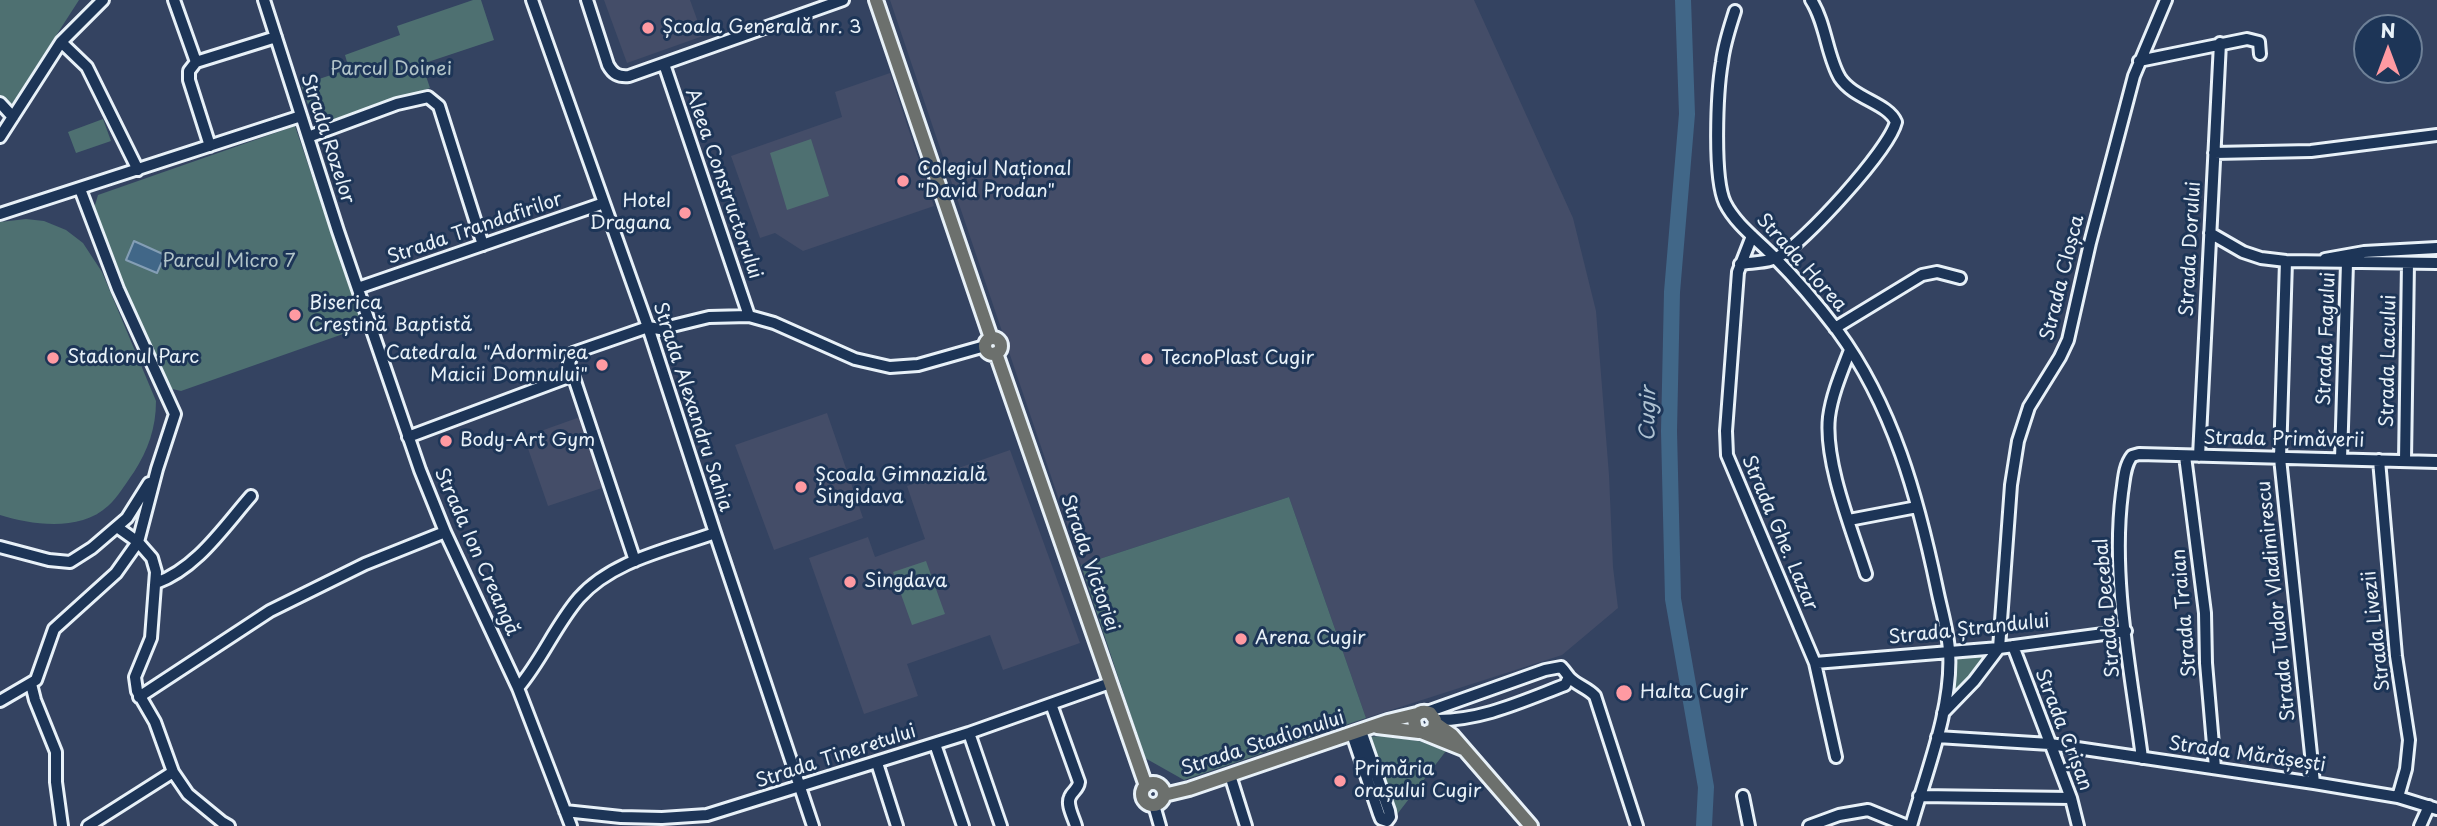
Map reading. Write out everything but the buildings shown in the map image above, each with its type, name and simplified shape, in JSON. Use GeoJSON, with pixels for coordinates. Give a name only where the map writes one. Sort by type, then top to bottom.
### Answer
{"type":"FeatureCollection","features":[{"type":"Feature","properties":{"kind":"main road","name":"Strada Victoriei"},"geometry":{"type":"LineString","coordinates":[[876,0],[991,346],[1146,786]]}},
{"type":"Feature","properties":{"kind":"main road","name":"Strada Stadionului"},"geometry":{"type":"LineString","coordinates":[[1164,795],[1362,731],[1427,722]]}},
{"type":"Feature","properties":{"kind":"main road"},"geometry":{"type":"LineString","coordinates":[[1427,722],[1466,750],[1531,826]]}},
{"type":"Feature","properties":{"kind":"main road"},"geometry":{"type":"LineString","coordinates":[[1153,784],[1160,786],[1164,795],[1162,801],[1154,805],[1147,803],[1143,792],[1146,786],[1153,784]]}},
{"type":"Feature","properties":{"kind":"street"},"geometry":{"type":"LineString","coordinates":[[0,137],[61,42],[103,0]]}},
{"type":"Feature","properties":{"kind":"street"},"geometry":{"type":"LineString","coordinates":[[174,0],[196,62]]}},
{"type":"Feature","properties":{"kind":"street","name":"Strada Rozelor"},"geometry":{"type":"LineString","coordinates":[[264,0],[358,288]]}},
{"type":"Feature","properties":{"kind":"street","name":"Strada Alexandru Sahia"},"geometry":{"type":"LineString","coordinates":[[532,0],[648,327],[813,826]]}},
{"type":"Feature","properties":{"kind":"street"},"geometry":{"type":"LineString","coordinates":[[587,0],[612,72],[621,77],[843,0]]}},
{"type":"Feature","properties":{"kind":"street"},"geometry":{"type":"LineString","coordinates":[[1740,264],[1776,259],[1798,242],[1850,187],[1890,137],[1896,122],[1890,113],[1853,92],[1841,80],[1811,0]]}},
{"type":"Feature","properties":{"kind":"street","name":"Strada Cloșca"},"geometry":{"type":"LineString","coordinates":[[1999,648],[2011,485],[2018,441],[2029,407],[2068,340],[2096,218],[2140,61],[2166,0]]}},
{"type":"Feature","properties":{"kind":"street","name":"Strada Horea"},"geometry":{"type":"LineString","coordinates":[[1735,11],[1720,76],[1717,159],[1725,202],[1752,236],[1812,298],[1865,372],[1884,408],[1917,507],[1949,651],[1944,713],[1909,826]]}},
{"type":"Feature","properties":{"kind":"street"},"geometry":{"type":"LineString","coordinates":[[210,146],[189,71],[196,62],[276,37]]}},
{"type":"Feature","properties":{"kind":"street"},"geometry":{"type":"LineString","coordinates":[[2140,61],[2220,43],[2253,40],[2259,42],[2260,54]]}},
{"type":"Feature","properties":{"kind":"street"},"geometry":{"type":"LineString","coordinates":[[61,42],[87,67],[138,170]]}},
{"type":"Feature","properties":{"kind":"street","name":"Strada Dorului"},"geometry":{"type":"LineString","coordinates":[[2199,456],[2220,43]]}},
{"type":"Feature","properties":{"kind":"street","name":"Aleea Constructorului"},"geometry":{"type":"LineString","coordinates":[[664,64],[749,316]]}},
{"type":"Feature","properties":{"kind":"street"},"geometry":{"type":"LineString","coordinates":[[308,137],[397,104],[428,97],[439,106],[483,245]]}},
{"type":"Feature","properties":{"kind":"street"},"geometry":{"type":"LineString","coordinates":[[0,103],[13,117]]}},
{"type":"Feature","properties":{"kind":"street"},"geometry":{"type":"LineString","coordinates":[[0,214],[301,116]]}},
{"type":"Feature","properties":{"kind":"street"},"geometry":{"type":"LineString","coordinates":[[2214,153],[2311,151],[2437,135]]}},
{"type":"Feature","properties":{"kind":"street"},"geometry":{"type":"LineString","coordinates":[[0,701],[36,680],[54,629],[116,573],[138,542],[175,414],[118,289],[80,190]]}},
{"type":"Feature","properties":{"kind":"street","name":"Strada Trandafirilor"},"geometry":{"type":"LineString","coordinates":[[358,288],[604,203]]}},
{"type":"Feature","properties":{"kind":"street"},"geometry":{"type":"LineString","coordinates":[[2210,233],[2243,252],[2261,258],[2318,262],[2437,263]]}},
{"type":"Feature","properties":{"kind":"street","name":"Strada Ghe. Lazar"},"geometry":{"type":"LineString","coordinates":[[1752,236],[1740,264],[1727,417],[1727,455],[1815,663],[1836,757]]}},
{"type":"Feature","properties":{"kind":"street"},"geometry":{"type":"LineString","coordinates":[[2318,262],[2350,253],[2437,248]]}},
{"type":"Feature","properties":{"kind":"street","name":"Strada Tudor Vladimirescu"},"geometry":{"type":"LineString","coordinates":[[2286,261],[2280,458],[2314,783]]}},
{"type":"Feature","properties":{"kind":"street","name":"Strada Fagului"},"geometry":{"type":"LineString","coordinates":[[2341,459],[2347,262]]}},
{"type":"Feature","properties":{"kind":"street","name":"Strada Lacului"},"geometry":{"type":"LineString","coordinates":[[2405,460],[2408,263]]}},
{"type":"Feature","properties":{"kind":"street"},"geometry":{"type":"LineString","coordinates":[[1835,328],[1922,275],[1937,272],[1960,278]]}},
{"type":"Feature","properties":{"kind":"street","name":"Strada Ion Creangă"},"geometry":{"type":"LineString","coordinates":[[358,288],[408,437],[445,532],[517,688],[571,826]]}},
{"type":"Feature","properties":{"kind":"street"},"geometry":{"type":"LineString","coordinates":[[635,561],[571,376],[569,363],[573,353],[648,327],[660,329],[709,317],[749,316],[775,323],[855,359],[890,367],[918,365],[991,346]]}},
{"type":"Feature","properties":{"kind":"street"},"geometry":{"type":"LineString","coordinates":[[1850,350],[1835,390],[1829,420],[1833,462],[1866,574]]}},
{"type":"Feature","properties":{"kind":"street"},"geometry":{"type":"LineString","coordinates":[[408,437],[571,376]]}},
{"type":"Feature","properties":{"kind":"street","name":"Strada Primăverii"},"geometry":{"type":"LineString","coordinates":[[2132,456],[2139,454],[2437,462]]}},
{"type":"Feature","properties":{"kind":"street","name":"Strada Decebal"},"geometry":{"type":"LineString","coordinates":[[2132,456],[2127,465],[2123,488],[2118,540],[2142,758]]}},
{"type":"Feature","properties":{"kind":"street","name":"Strada Traian"},"geometry":{"type":"LineString","coordinates":[[2185,456],[2204,613],[2215,768]]}},
{"type":"Feature","properties":{"kind":"street","name":"Strada Livezii"},"geometry":{"type":"LineString","coordinates":[[2379,460],[2395,643],[2409,740],[2399,797]]}},
{"type":"Feature","properties":{"kind":"street"},"geometry":{"type":"LineString","coordinates":[[0,547],[49,560],[70,562],[92,548],[127,518],[157,470]]}},
{"type":"Feature","properties":{"kind":"street"},"geometry":{"type":"LineString","coordinates":[[156,583],[180,572],[205,550],[251,496]]}},
{"type":"Feature","properties":{"kind":"street"},"geometry":{"type":"LineString","coordinates":[[1849,520],[1917,507]]}},
{"type":"Feature","properties":{"kind":"street"},"geometry":{"type":"LineString","coordinates":[[117,527],[138,542],[155,564],[151,638],[135,677],[139,697],[155,722],[173,772],[188,794],[229,826]]}},
{"type":"Feature","properties":{"kind":"street"},"geometry":{"type":"LineString","coordinates":[[139,697],[270,611],[365,564],[445,532]]}},
{"type":"Feature","properties":{"kind":"street"},"geometry":{"type":"LineString","coordinates":[[517,688],[537,664],[578,600],[598,581],[622,566],[715,533]]}},
{"type":"Feature","properties":{"kind":"street","name":"Strada Ștrandului"},"geometry":{"type":"LineString","coordinates":[[1815,663],[1999,648],[2126,631]]}},
{"type":"Feature","properties":{"kind":"street","name":"Strada Crișan"},"geometry":{"type":"LineString","coordinates":[[2013,646],[2071,798],[2078,826]]}},
{"type":"Feature","properties":{"kind":"street"},"geometry":{"type":"LineString","coordinates":[[1944,713],[1974,681],[1999,648]]}},
{"type":"Feature","properties":{"kind":"street"},"geometry":{"type":"LineString","coordinates":[[1427,722],[1554,667],[1561,667],[1567,671],[1569,677],[1595,696],[1637,826]]}},
{"type":"Feature","properties":{"kind":"street","name":"Strada Stadionului"},"geometry":{"type":"LineString","coordinates":[[1427,722],[1458,721],[1482,715],[1565,685],[1569,677]]}},
{"type":"Feature","properties":{"kind":"street","name":"Strada Tineretului"},"geometry":{"type":"LineString","coordinates":[[565,811],[663,822],[707,815],[969,733],[1110,683]]}},
{"type":"Feature","properties":{"kind":"street"},"geometry":{"type":"LineString","coordinates":[[31,684],[56,752],[56,782],[62,826]]}},
{"type":"Feature","properties":{"kind":"street"},"geometry":{"type":"LineString","coordinates":[[1051,704],[1079,782],[1068,803],[1076,826]]}},
{"type":"Feature","properties":{"kind":"street"},"geometry":{"type":"LineString","coordinates":[[1362,731],[1384,812]]}},
{"type":"Feature","properties":{"kind":"street"},"geometry":{"type":"LineString","coordinates":[[969,733],[1000,826]]}},
{"type":"Feature","properties":{"kind":"street","name":"Strada Mărășești"},"geometry":{"type":"LineString","coordinates":[[1937,737],[2050,744],[2399,797],[2433,808]]}},
{"type":"Feature","properties":{"kind":"street"},"geometry":{"type":"LineString","coordinates":[[935,744],[963,826]]}},
{"type":"Feature","properties":{"kind":"street"},"geometry":{"type":"LineString","coordinates":[[877,763],[897,826]]}},
{"type":"Feature","properties":{"kind":"street"},"geometry":{"type":"LineString","coordinates":[[88,826],[173,772]]}},
{"type":"Feature","properties":{"kind":"street"},"geometry":{"type":"LineString","coordinates":[[1230,775],[1246,826]]}},
{"type":"Feature","properties":{"kind":"street"},"geometry":{"type":"LineString","coordinates":[[1742,796],[1749,826]]}},
{"type":"Feature","properties":{"kind":"street"},"geometry":{"type":"LineString","coordinates":[[1919,796],[2071,798]]}},
{"type":"Feature","properties":{"kind":"street"},"geometry":{"type":"LineString","coordinates":[[1154,805],[1160,826]]}},
{"type":"Feature","properties":{"kind":"street"},"geometry":{"type":"LineString","coordinates":[[2420,826],[2433,808]]}},
{"type":"Feature","properties":{"kind":"street"},"geometry":{"type":"LineString","coordinates":[[1809,826],[1839,815],[1868,810],[1909,826]]}},
{"type":"Feature","properties":{"kind":"shaded area"},"geometry":{"type":"Polygon","coordinates":[[[604,0],[690,0],[703,36],[627,63],[604,0]]]}},
{"type":"Feature","properties":{"kind":"shaded area"},"geometry":{"type":"Polygon","coordinates":[[[890,0],[1474,0],[1573,218],[1596,311],[1618,608],[1562,655],[1366,718],[1289,497],[1081,565],[890,0]]]}},
{"type":"Feature","properties":{"kind":"shaded area"},"geometry":{"type":"Polygon","coordinates":[[[890,73],[934,206],[803,251],[775,233],[760,238],[731,156],[842,117],[835,92],[890,73]]]}},
{"type":"Feature","properties":{"kind":"shaded area"},"geometry":{"type":"Polygon","coordinates":[[[134,241],[165,255],[157,273],[126,260],[134,241]]]}},
{"type":"Feature","properties":{"kind":"shaded area"},"geometry":{"type":"Polygon","coordinates":[[[827,413],[863,518],[774,550],[735,445],[827,413]]]}},
{"type":"Feature","properties":{"kind":"shaded area"},"geometry":{"type":"Polygon","coordinates":[[[580,417],[605,487],[548,506],[524,437],[580,417]]]}},
{"type":"Feature","properties":{"kind":"shaded area"},"geometry":{"type":"Polygon","coordinates":[[[1010,450],[1080,643],[1003,670],[990,635],[907,664],[918,696],[864,714],[809,558],[868,537],[875,557],[925,539],[907,486],[1010,450]]]}},
{"type":"Feature","properties":{"kind":"green space"},"geometry":{"type":"Polygon","coordinates":[[[0,0],[79,0],[10,107],[0,95],[0,0]]]}},
{"type":"Feature","properties":{"kind":"green space","name":"Parcul Doinei"},"geometry":{"type":"Polygon","coordinates":[[[473,0],[481,0],[494,40],[422,64],[430,88],[316,127],[301,85],[349,69],[345,55],[400,35],[397,26],[473,0]]]}},
{"type":"Feature","properties":{"kind":"green space"},"geometry":{"type":"Polygon","coordinates":[[[103,119],[111,141],[76,153],[68,132],[103,119]]]}},
{"type":"Feature","properties":{"kind":"green space","name":"Parcul Micro 7"},"geometry":{"type":"Polygon","coordinates":[[[295,126],[363,327],[181,391],[164,387],[92,215],[98,195],[295,126]]]}},
{"type":"Feature","properties":{"kind":"green space"},"geometry":{"type":"Polygon","coordinates":[[[811,139],[829,196],[787,210],[770,153],[811,139]]]}},
{"type":"Feature","properties":{"kind":"green space","name":"Stadionul Parc"},"geometry":{"type":"Polygon","coordinates":[[[26,219],[44,221],[66,230],[83,243],[102,272],[156,401],[155,420],[147,447],[122,490],[97,514],[70,523],[41,523],[0,515],[0,222],[26,219]]]}},
{"type":"Feature","properties":{"kind":"green space"},"geometry":{"type":"Polygon","coordinates":[[[1289,497],[1366,718],[1184,780],[1145,758],[1081,565],[1289,497]]]}},
{"type":"Feature","properties":{"kind":"green space"},"geometry":{"type":"Polygon","coordinates":[[[926,561],[945,614],[912,625],[893,572],[926,561]]]}},
{"type":"Feature","properties":{"kind":"green space"},"geometry":{"type":"Polygon","coordinates":[[[1984,656],[1953,697],[1956,657],[1984,656]]]}},
{"type":"Feature","properties":{"kind":"green space"},"geometry":{"type":"Polygon","coordinates":[[[1382,736],[1419,741],[1446,751],[1395,817],[1366,737],[1382,736]]]}},
{"type":"Feature","properties":{"kind":"waterway","name":"Cugir"},"geometry":{"type":"LineString","coordinates":[[1683,0],[1687,114],[1672,292],[1669,431],[1673,599],[1706,787],[1704,826]]}},
{"type":"Feature","properties":{"kind":"place","name":"Școala Generală nr. 3"},"geometry":{"type":"Point","coordinates":[648,28]}},
{"type":"Feature","properties":{"kind":"place","name":"Colegiul Național \"David Prodan\""},"geometry":{"type":"Point","coordinates":[903,181]}},
{"type":"Feature","properties":{"kind":"place","name":"Hotel Dragana"},"geometry":{"type":"Point","coordinates":[685,213]}},
{"type":"Feature","properties":{"kind":"place","name":"Biserica Creștină Baptistă"},"geometry":{"type":"Point","coordinates":[295,315]}},
{"type":"Feature","properties":{"kind":"place","name":"Stadionul Parc"},"geometry":{"type":"Point","coordinates":[53,358]}},
{"type":"Feature","properties":{"kind":"place","name":"TecnoPlast Cugir"},"geometry":{"type":"Point","coordinates":[1147,359]}},
{"type":"Feature","properties":{"kind":"place","name":"Catedrala \"Adormirea Maicii Domnului\""},"geometry":{"type":"Point","coordinates":[602,365]}},
{"type":"Feature","properties":{"kind":"place","name":"Body-Art Gym"},"geometry":{"type":"Point","coordinates":[446,441]}},
{"type":"Feature","properties":{"kind":"place","name":"Școala Gimnazială Singidava"},"geometry":{"type":"Point","coordinates":[801,487]}},
{"type":"Feature","properties":{"kind":"place","name":"Singdava"},"geometry":{"type":"Point","coordinates":[850,582]}},
{"type":"Feature","properties":{"kind":"place","name":"Arena Cugir"},"geometry":{"type":"Point","coordinates":[1241,639]}},
{"type":"Feature","properties":{"kind":"place","name":"Halta Cugir"},"geometry":{"type":"Point","coordinates":[1624,693]}},
{"type":"Feature","properties":{"kind":"place","name":"Primăria orașului Cugir"},"geometry":{"type":"Point","coordinates":[1340,781]}}]}
